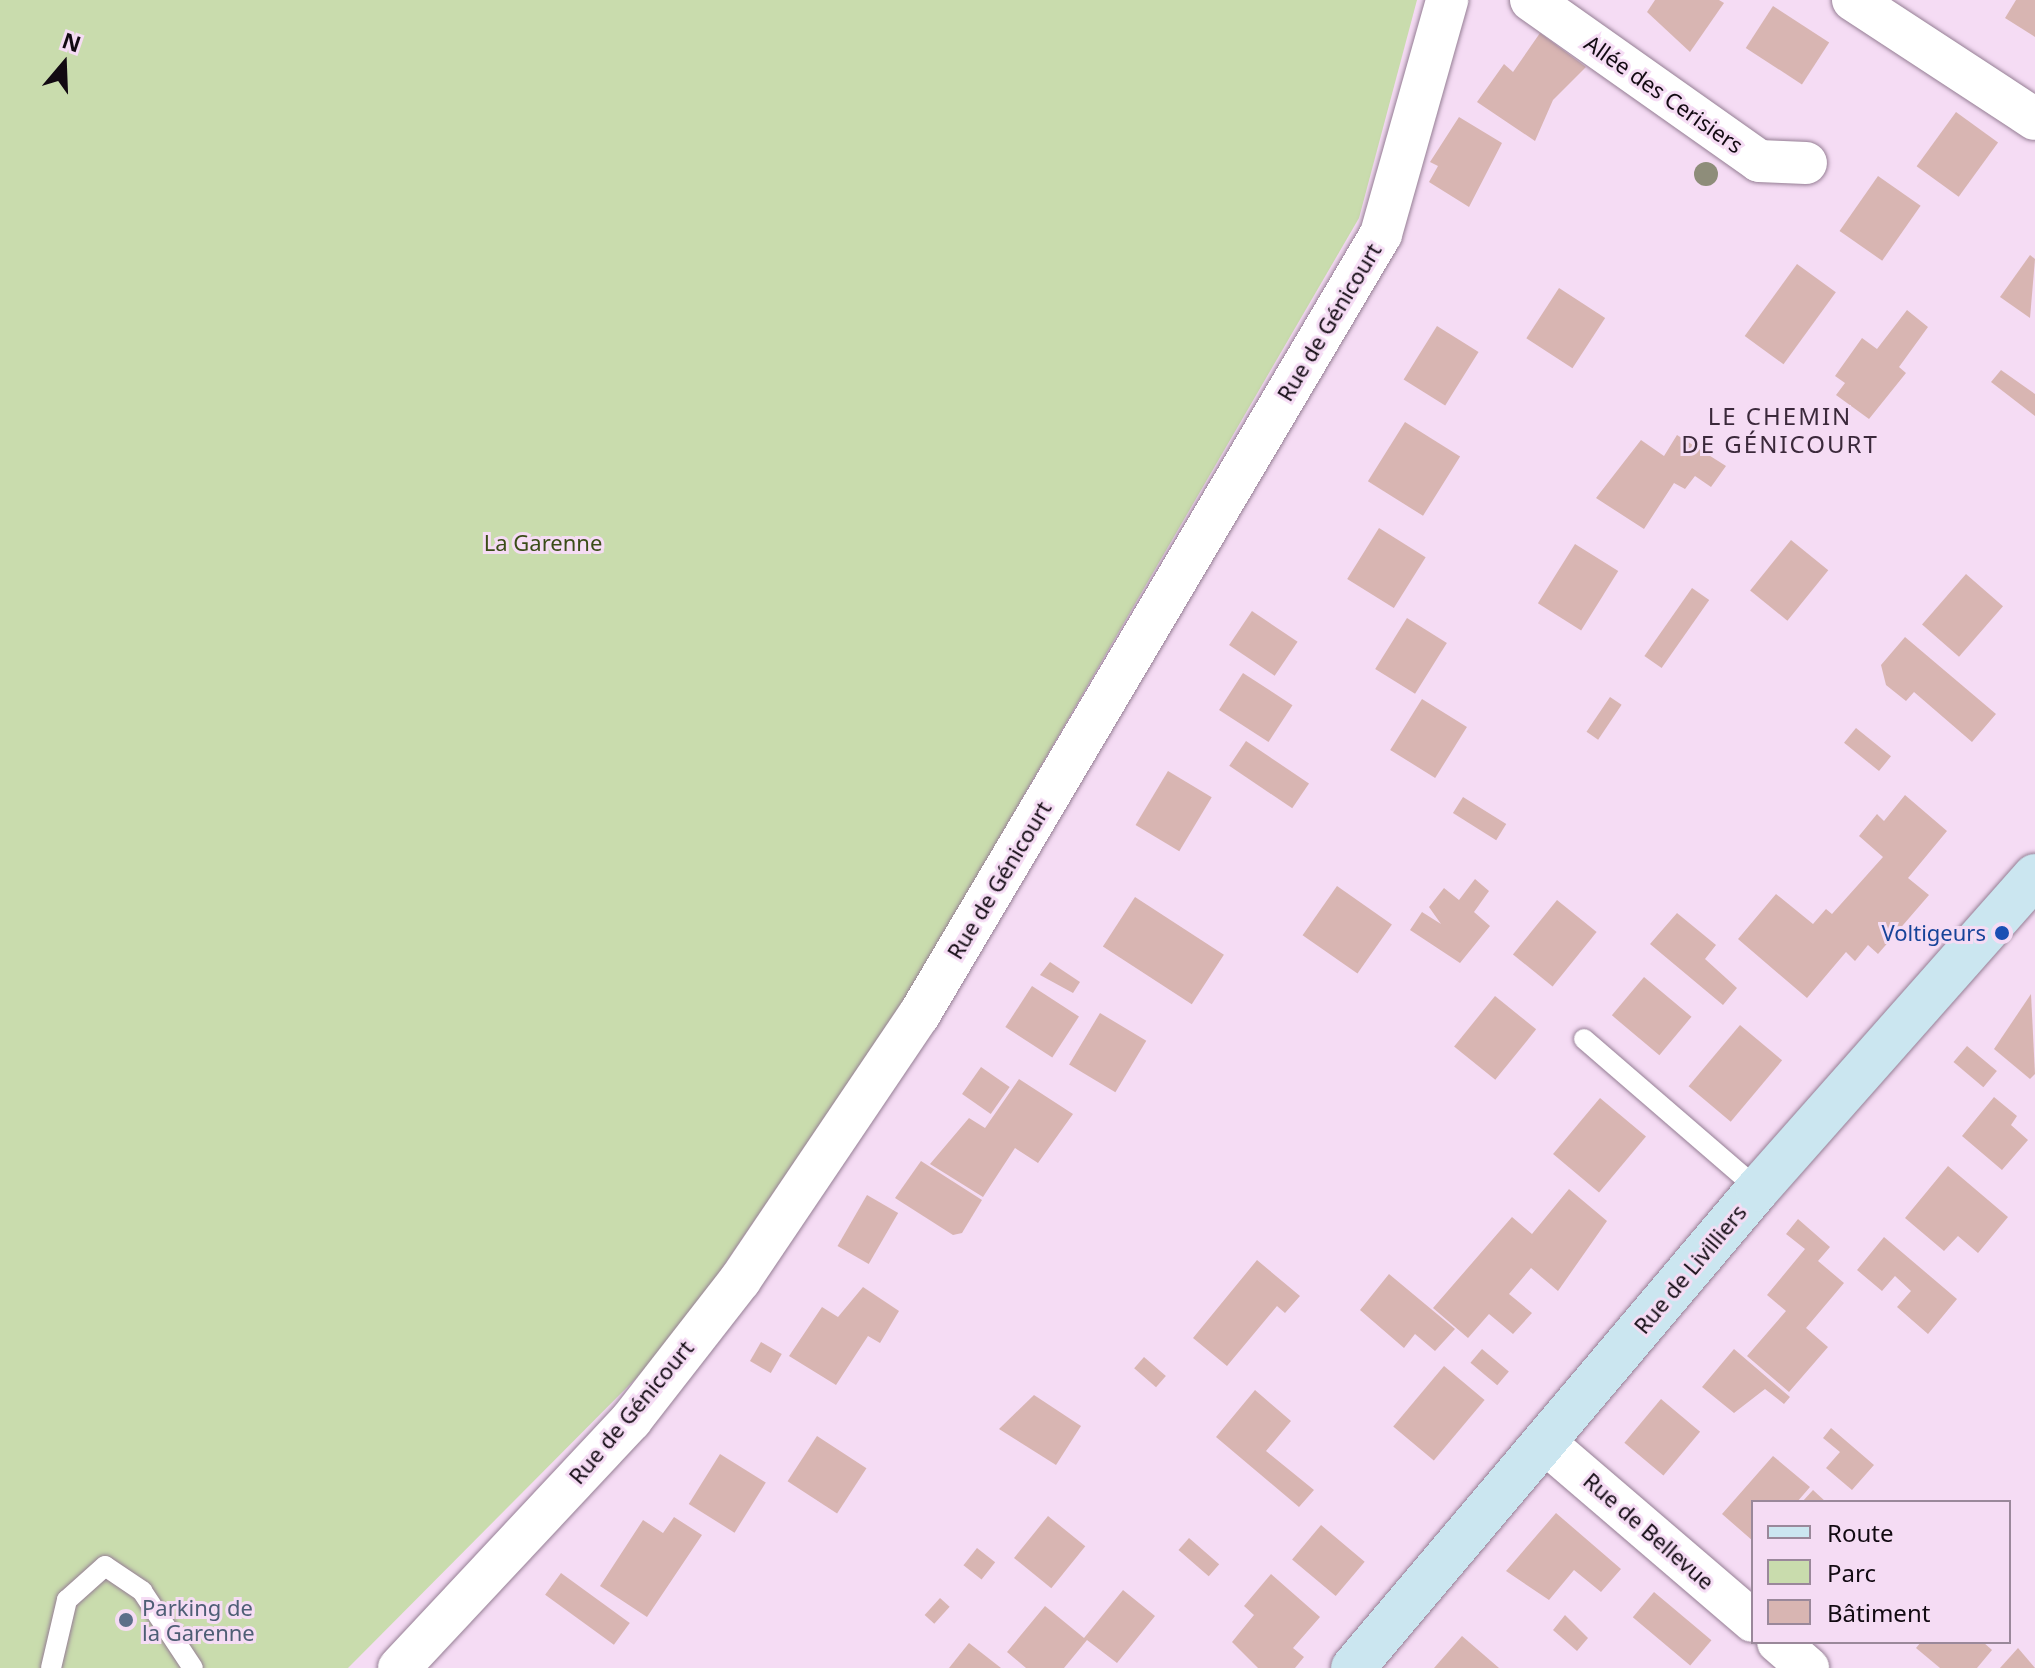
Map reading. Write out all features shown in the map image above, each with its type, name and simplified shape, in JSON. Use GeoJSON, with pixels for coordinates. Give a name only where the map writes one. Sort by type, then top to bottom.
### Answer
{"type":"FeatureCollection","features":[{"type":"Feature","properties":{"kind":"street","name":"Rue de Génicourt"},"geometry":{"type":"LineString","coordinates":[[399,1668],[631,1420],[740,1280],[919,1015],[1381,234],[1447,0]]}},
{"type":"Feature","properties":{"kind":"street","name":"Allée des Cerisiers"},"geometry":{"type":"LineString","coordinates":[[1531,0],[1759,161],[1806,163]]}},
{"type":"Feature","properties":{"kind":"street"},"geometry":{"type":"LineString","coordinates":[[1853,0],[2035,119]]}},
{"type":"Feature","properties":{"kind":"street","name":"Rue de Livilliers"},"geometry":{"type":"LineString","coordinates":[[1353,1668],[1758,1189],[1998,929],[2035,876]]}},
{"type":"Feature","properties":{"kind":"street","name":"Rue de Bellevue"},"geometry":{"type":"LineString","coordinates":[[1544,1442],[1751,1619]]}},
{"type":"Feature","properties":{"kind":"street"},"geometry":{"type":"LineString","coordinates":[[1780,1644],[1808,1668]]}},
{"type":"Feature","properties":{"kind":"lane"},"geometry":{"type":"LineString","coordinates":[[1584,1039],[1758,1189]]}},
{"type":"Feature","properties":{"kind":"lane"},"geometry":{"type":"LineString","coordinates":[[51,1668],[67,1600],[105,1566],[142,1591],[193,1668]]}},
{"type":"Feature","properties":{"kind":"green space","name":"La Garenne"},"geometry":{"type":"Polygon","coordinates":[[[0,0],[1417,0],[1359,218],[912,988],[672,1342],[348,1668],[0,1668],[0,0]]]}},
{"type":"Feature","properties":{"kind":"building"},"geometry":{"type":"Polygon","coordinates":[[[1655,0],[1719,0],[1724,3],[1690,52],[1647,12],[1655,0]]]}},
{"type":"Feature","properties":{"kind":"building"},"geometry":{"type":"Polygon","coordinates":[[[2016,0],[2035,0],[2035,37],[2005,18],[2016,0]]]}},
{"type":"Feature","properties":{"kind":"building"},"geometry":{"type":"Polygon","coordinates":[[[1773,6],[1829,42],[1802,84],[1746,48],[1773,6]]]}},
{"type":"Feature","properties":{"kind":"building"},"geometry":{"type":"Polygon","coordinates":[[[1540,33],[1586,67],[1553,100],[1535,141],[1477,102],[1504,64],[1513,72],[1540,33]]]}},
{"type":"Feature","properties":{"kind":"building"},"geometry":{"type":"Polygon","coordinates":[[[1956,112],[1998,143],[1959,197],[1917,166],[1956,112]]]}},
{"type":"Feature","properties":{"kind":"building"},"geometry":{"type":"Polygon","coordinates":[[[1459,117],[1502,143],[1469,207],[1429,182],[1438,166],[1430,162],[1459,117]]]}},
{"type":"Feature","properties":{"kind":"building"},"geometry":{"type":"Polygon","coordinates":[[[1878,176],[1921,206],[1882,261],[1840,231],[1878,176]]]}},
{"type":"Feature","properties":{"kind":"building"},"geometry":{"type":"Polygon","coordinates":[[[2030,255],[2035,259],[2030,318],[2000,297],[2030,255]]]}},
{"type":"Feature","properties":{"kind":"building"},"geometry":{"type":"Polygon","coordinates":[[[1797,264],[1836,292],[1784,364],[1745,336],[1797,264]]]}},
{"type":"Feature","properties":{"kind":"building"},"geometry":{"type":"Polygon","coordinates":[[[1559,288],[1605,318],[1572,368],[1526,338],[1559,288]]]}},
{"type":"Feature","properties":{"kind":"building"},"geometry":{"type":"Polygon","coordinates":[[[1907,310],[1928,327],[1899,367],[1906,373],[1869,419],[1836,395],[1845,383],[1835,376],[1862,338],[1877,349],[1907,310]]]}},
{"type":"Feature","properties":{"kind":"building"},"geometry":{"type":"Polygon","coordinates":[[[1437,326],[1479,352],[1445,405],[1404,379],[1437,326]]]}},
{"type":"Feature","properties":{"kind":"building"},"geometry":{"type":"Polygon","coordinates":[[[2001,370],[2035,394],[2035,416],[1991,382],[2001,370]]]}},
{"type":"Feature","properties":{"kind":"building"},"geometry":{"type":"Polygon","coordinates":[[[1405,422],[1460,456],[1423,516],[1368,481],[1405,422]]]}},
{"type":"Feature","properties":{"kind":"building"},"geometry":{"type":"Polygon","coordinates":[[[1677,435],[1726,466],[1711,487],[1695,476],[1685,489],[1674,483],[1644,529],[1596,498],[1641,440],[1664,456],[1677,435]]]}},
{"type":"Feature","properties":{"kind":"building"},"geometry":{"type":"Polygon","coordinates":[[[1379,528],[1426,557],[1394,608],[1347,579],[1379,528]]]}},
{"type":"Feature","properties":{"kind":"building"},"geometry":{"type":"Polygon","coordinates":[[[1791,540],[1828,570],[1787,621],[1750,591],[1791,540]]]}},
{"type":"Feature","properties":{"kind":"building"},"geometry":{"type":"Polygon","coordinates":[[[1575,544],[1618,571],[1581,630],[1538,603],[1575,544]]]}},
{"type":"Feature","properties":{"kind":"building"},"geometry":{"type":"Polygon","coordinates":[[[1966,574],[2003,606],[1959,657],[1922,625],[1966,574]]]}},
{"type":"Feature","properties":{"kind":"building"},"geometry":{"type":"Polygon","coordinates":[[[1692,588],[1709,600],[1662,668],[1644,656],[1692,588]]]}},
{"type":"Feature","properties":{"kind":"building"},"geometry":{"type":"Polygon","coordinates":[[[1252,611],[1298,642],[1275,676],[1229,645],[1252,611]]]}},
{"type":"Feature","properties":{"kind":"building"},"geometry":{"type":"Polygon","coordinates":[[[1407,618],[1447,643],[1415,694],[1375,669],[1407,618]]]}},
{"type":"Feature","properties":{"kind":"building"},"geometry":{"type":"Polygon","coordinates":[[[1905,637],[1996,714],[1972,742],[1914,692],[1906,701],[1886,685],[1881,665],[1905,637]]]}},
{"type":"Feature","properties":{"kind":"building"},"geometry":{"type":"Polygon","coordinates":[[[1243,673],[1292,705],[1269,742],[1219,710],[1243,673]]]}},
{"type":"Feature","properties":{"kind":"building"},"geometry":{"type":"Polygon","coordinates":[[[1610,697],[1622,705],[1598,740],[1587,732],[1610,697]]]}},
{"type":"Feature","properties":{"kind":"building"},"geometry":{"type":"Polygon","coordinates":[[[1422,699],[1467,727],[1435,778],[1390,750],[1422,699]]]}},
{"type":"Feature","properties":{"kind":"building"},"geometry":{"type":"Polygon","coordinates":[[[1856,728],[1891,756],[1879,771],[1844,743],[1856,728]]]}},
{"type":"Feature","properties":{"kind":"building"},"geometry":{"type":"Polygon","coordinates":[[[1246,741],[1309,783],[1292,808],[1229,766],[1246,741]]]}},
{"type":"Feature","properties":{"kind":"building"},"geometry":{"type":"Polygon","coordinates":[[[1168,771],[1212,797],[1179,851],[1136,825],[1168,771]]]}},
{"type":"Feature","properties":{"kind":"building"},"geometry":{"type":"Polygon","coordinates":[[[1905,795],[1947,831],[1908,878],[1929,895],[1878,954],[1868,945],[1855,961],[1846,952],[1807,998],[1738,939],[1776,894],[1813,924],[1826,909],[1832,914],[1883,857],[1859,836],[1877,814],[1884,821],[1905,795]]]}},
{"type":"Feature","properties":{"kind":"building"},"geometry":{"type":"Polygon","coordinates":[[[1463,797],[1506,824],[1496,840],[1453,813],[1463,797]]]}},
{"type":"Feature","properties":{"kind":"building"},"geometry":{"type":"Polygon","coordinates":[[[1475,879],[1489,891],[1474,912],[1490,926],[1460,963],[1410,930],[1422,912],[1441,924],[1429,907],[1444,888],[1459,900],[1475,879]]]}},
{"type":"Feature","properties":{"kind":"building"},"geometry":{"type":"Polygon","coordinates":[[[1337,886],[1392,924],[1357,974],[1303,935],[1337,886]]]}},
{"type":"Feature","properties":{"kind":"building"},"geometry":{"type":"Polygon","coordinates":[[[1135,897],[1224,955],[1192,1004],[1103,946],[1135,897]]]}},
{"type":"Feature","properties":{"kind":"building"},"geometry":{"type":"Polygon","coordinates":[[[1557,900],[1597,932],[1553,986],[1513,954],[1557,900]]]}},
{"type":"Feature","properties":{"kind":"building"},"geometry":{"type":"Polygon","coordinates":[[[1677,913],[1716,945],[1705,959],[1737,988],[1723,1005],[1650,944],[1677,913]]]}},
{"type":"Feature","properties":{"kind":"building"},"geometry":{"type":"Polygon","coordinates":[[[1050,962],[1080,982],[1073,993],[1040,975],[1050,962]]]}},
{"type":"Feature","properties":{"kind":"building"},"geometry":{"type":"Polygon","coordinates":[[[1644,977],[1691,1017],[1659,1055],[1612,1015],[1644,977]]]}},
{"type":"Feature","properties":{"kind":"building"},"geometry":{"type":"Polygon","coordinates":[[[1032,986],[1079,1016],[1052,1058],[1005,1027],[1032,986]]]}},
{"type":"Feature","properties":{"kind":"building"},"geometry":{"type":"Polygon","coordinates":[[[2031,994],[2035,1074],[2030,1079],[1994,1049],[2031,994]]]}},
{"type":"Feature","properties":{"kind":"building"},"geometry":{"type":"Polygon","coordinates":[[[1495,996],[1536,1029],[1495,1080],[1454,1047],[1495,996]]]}},
{"type":"Feature","properties":{"kind":"building"},"geometry":{"type":"Polygon","coordinates":[[[1100,1013],[1146,1041],[1115,1092],[1069,1064],[1100,1013]]]}},
{"type":"Feature","properties":{"kind":"building"},"geometry":{"type":"Polygon","coordinates":[[[1740,1025],[1782,1060],[1731,1122],[1689,1086],[1740,1025]]]}},
{"type":"Feature","properties":{"kind":"building"},"geometry":{"type":"Polygon","coordinates":[[[1967,1046],[1997,1071],[1983,1087],[1954,1062],[1967,1046]]]}},
{"type":"Feature","properties":{"kind":"building"},"geometry":{"type":"Polygon","coordinates":[[[981,1067],[1010,1087],[991,1114],[962,1094],[981,1067]]]}},
{"type":"Feature","properties":{"kind":"building"},"geometry":{"type":"Polygon","coordinates":[[[1019,1079],[1073,1114],[1038,1163],[1015,1148],[983,1197],[930,1164],[969,1118],[985,1128],[1019,1079]]]}},
{"type":"Feature","properties":{"kind":"building"},"geometry":{"type":"Polygon","coordinates":[[[1994,1097],[2017,1116],[2011,1125],[2028,1140],[2002,1170],[1962,1136],[1994,1097]]]}},
{"type":"Feature","properties":{"kind":"building"},"geometry":{"type":"Polygon","coordinates":[[[1600,1098],[1646,1137],[1599,1192],[1553,1154],[1600,1098]]]}},
{"type":"Feature","properties":{"kind":"building"},"geometry":{"type":"Polygon","coordinates":[[[921,1161],[982,1200],[962,1233],[953,1235],[895,1198],[921,1161]]]}},
{"type":"Feature","properties":{"kind":"building"},"geometry":{"type":"Polygon","coordinates":[[[1948,1166],[2008,1217],[1978,1253],[1958,1236],[1944,1251],[1905,1218],[1948,1166]]]}},
{"type":"Feature","properties":{"kind":"building"},"geometry":{"type":"Polygon","coordinates":[[[1569,1189],[1607,1221],[1558,1291],[1531,1268],[1509,1294],[1532,1313],[1513,1334],[1489,1314],[1468,1338],[1433,1308],[1512,1217],[1532,1234],[1569,1189]]]}},
{"type":"Feature","properties":{"kind":"building"},"geometry":{"type":"Polygon","coordinates":[[[867,1195],[898,1213],[869,1264],[838,1246],[867,1195]]]}},
{"type":"Feature","properties":{"kind":"building"},"geometry":{"type":"Polygon","coordinates":[[[1798,1219],[1830,1247],[1818,1261],[1844,1283],[1806,1328],[1828,1347],[1789,1392],[1747,1356],[1786,1311],[1767,1295],[1805,1249],[1786,1234],[1798,1219]]]}},
{"type":"Feature","properties":{"kind":"building"},"geometry":{"type":"Polygon","coordinates":[[[1884,1237],[1957,1299],[1928,1334],[1897,1307],[1911,1291],[1895,1276],[1882,1291],[1857,1270],[1884,1237]]]}},
{"type":"Feature","properties":{"kind":"building"},"geometry":{"type":"Polygon","coordinates":[[[1257,1260],[1300,1296],[1285,1313],[1277,1306],[1227,1366],[1193,1338],[1257,1260]]]}},
{"type":"Feature","properties":{"kind":"building"},"geometry":{"type":"Polygon","coordinates":[[[1389,1274],[1455,1329],[1435,1351],[1415,1334],[1404,1348],[1360,1310],[1389,1274]]]}},
{"type":"Feature","properties":{"kind":"building"},"geometry":{"type":"Polygon","coordinates":[[[863,1287],[899,1311],[880,1343],[868,1336],[836,1385],[789,1356],[822,1307],[838,1317],[863,1287]]]}},
{"type":"Feature","properties":{"kind":"building"},"geometry":{"type":"Polygon","coordinates":[[[761,1342],[782,1354],[771,1373],[750,1361],[761,1342]]]}},
{"type":"Feature","properties":{"kind":"building"},"geometry":{"type":"Polygon","coordinates":[[[1482,1349],[1509,1371],[1497,1385],[1470,1363],[1482,1349]]]}},
{"type":"Feature","properties":{"kind":"building"},"geometry":{"type":"Polygon","coordinates":[[[1734,1349],[1790,1397],[1784,1404],[1765,1389],[1734,1413],[1702,1387],[1734,1349]]]}},
{"type":"Feature","properties":{"kind":"building"},"geometry":{"type":"Polygon","coordinates":[[[1144,1357],[1166,1376],[1156,1387],[1134,1368],[1144,1357]]]}},
{"type":"Feature","properties":{"kind":"building"},"geometry":{"type":"Polygon","coordinates":[[[1444,1366],[1485,1400],[1434,1461],[1393,1427],[1444,1366]]]}},
{"type":"Feature","properties":{"kind":"building"},"geometry":{"type":"Polygon","coordinates":[[[1255,1390],[1291,1421],[1266,1451],[1314,1490],[1299,1507],[1216,1437],[1255,1390]]]}},
{"type":"Feature","properties":{"kind":"building"},"geometry":{"type":"Polygon","coordinates":[[[1034,1395],[1081,1426],[1056,1465],[999,1429],[1034,1395]]]}},
{"type":"Feature","properties":{"kind":"building"},"geometry":{"type":"Polygon","coordinates":[[[1661,1399],[1700,1432],[1663,1475],[1624,1443],[1661,1399]]]}},
{"type":"Feature","properties":{"kind":"building"},"geometry":{"type":"Polygon","coordinates":[[[1831,1428],[1874,1465],[1852,1490],[1826,1468],[1840,1452],[1823,1438],[1831,1428]]]}},
{"type":"Feature","properties":{"kind":"building"},"geometry":{"type":"Polygon","coordinates":[[[817,1436],[866,1468],[837,1513],[788,1481],[817,1436]]]}},
{"type":"Feature","properties":{"kind":"building"},"geometry":{"type":"Polygon","coordinates":[[[720,1454],[766,1483],[735,1533],[689,1504],[720,1454]]]}},
{"type":"Feature","properties":{"kind":"building"},"geometry":{"type":"Polygon","coordinates":[[[1773,1456],[1810,1487],[1799,1500],[1751,1500],[1751,1539],[1722,1514],[1773,1456]]]}},
{"type":"Feature","properties":{"kind":"building"},"geometry":{"type":"Polygon","coordinates":[[[1813,1490],[1824,1500],[1804,1500],[1813,1490]]]}},
{"type":"Feature","properties":{"kind":"building"},"geometry":{"type":"Polygon","coordinates":[[[1556,1513],[1621,1569],[1601,1592],[1574,1570],[1549,1600],[1506,1571],[1556,1513]]]}},
{"type":"Feature","properties":{"kind":"building"},"geometry":{"type":"Polygon","coordinates":[[[1048,1516],[1085,1546],[1051,1588],[1014,1558],[1048,1516]]]}},
{"type":"Feature","properties":{"kind":"building"},"geometry":{"type":"Polygon","coordinates":[[[674,1517],[702,1535],[647,1617],[600,1586],[643,1520],[663,1533],[674,1517]]]}},
{"type":"Feature","properties":{"kind":"building"},"geometry":{"type":"Polygon","coordinates":[[[1321,1525],[1365,1562],[1336,1596],[1292,1559],[1321,1525]]]}},
{"type":"Feature","properties":{"kind":"building"},"geometry":{"type":"Polygon","coordinates":[[[1189,1538],[1219,1564],[1209,1576],[1179,1550],[1189,1538]]]}},
{"type":"Feature","properties":{"kind":"building"},"geometry":{"type":"Polygon","coordinates":[[[977,1548],[995,1562],[982,1579],[963,1565],[977,1548]]]}},
{"type":"Feature","properties":{"kind":"building"},"geometry":{"type":"Polygon","coordinates":[[[561,1573],[630,1623],[614,1645],[545,1595],[561,1573]]]}},
{"type":"Feature","properties":{"kind":"building"},"geometry":{"type":"Polygon","coordinates":[[[1271,1574],[1320,1617],[1293,1648],[1304,1657],[1295,1668],[1258,1668],[1232,1642],[1254,1615],[1244,1606],[1271,1574]]]}},
{"type":"Feature","properties":{"kind":"building"},"geometry":{"type":"Polygon","coordinates":[[[1123,1590],[1155,1616],[1117,1663],[1087,1640],[1064,1668],[1026,1668],[1007,1652],[1045,1606],[1084,1638],[1123,1590]]]}},
{"type":"Feature","properties":{"kind":"building"},"geometry":{"type":"Polygon","coordinates":[[[1654,1592],[1711,1640],[1690,1665],[1633,1617],[1654,1592]]]}},
{"type":"Feature","properties":{"kind":"building"},"geometry":{"type":"Polygon","coordinates":[[[940,1598],[950,1607],[934,1624],[925,1615],[940,1598]]]}},
{"type":"Feature","properties":{"kind":"building"},"geometry":{"type":"Polygon","coordinates":[[[1565,1615],[1588,1638],[1577,1651],[1553,1630],[1565,1615]]]}},
{"type":"Feature","properties":{"kind":"building"},"geometry":{"type":"Polygon","coordinates":[[[1462,1636],[1499,1668],[1434,1668],[1462,1636]]]}},
{"type":"Feature","properties":{"kind":"building"},"geometry":{"type":"Polygon","coordinates":[[[969,1643],[1001,1668],[949,1668],[969,1643]]]}},
{"type":"Feature","properties":{"kind":"building"},"geometry":{"type":"Polygon","coordinates":[[[1919,1644],[1985,1644],[1992,1650],[1977,1668],[1940,1668],[1916,1648],[1919,1644]]]}},
{"type":"Feature","properties":{"kind":"building"},"geometry":{"type":"Polygon","coordinates":[[[2018,1648],[2035,1668],[2000,1668],[2018,1648]]]}},
{"type":"Feature","properties":{"kind":"place","name":"Voltigeurs"},"geometry":{"type":"Point","coordinates":[2002,933]}},
{"type":"Feature","properties":{"kind":"place","name":"Parking de la Garenne"},"geometry":{"type":"Point","coordinates":[126,1620]}},
{"type":"Feature","properties":{"kind":"district","name":"LE CHEMIN DE GÉNICOURT"},"geometry":{"type":"Point","coordinates":[1780,430]}}]}
